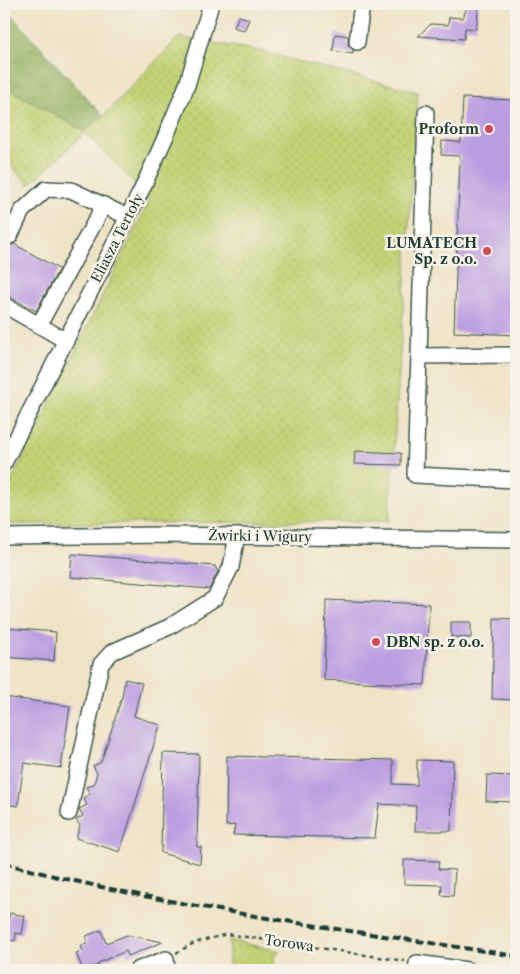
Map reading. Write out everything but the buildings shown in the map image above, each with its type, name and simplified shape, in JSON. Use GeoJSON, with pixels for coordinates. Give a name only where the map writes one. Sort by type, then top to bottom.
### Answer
{"type":"FeatureCollection","features":[{"type":"Feature","properties":{"kind":"street","name":"Eliasza Tertoły"},"geometry":{"type":"LineString","coordinates":[[4,463],[66,342],[165,138],[187,85],[211,4]]}},
{"type":"Feature","properties":{"kind":"street"},"geometry":{"type":"LineString","coordinates":[[357,42],[362,4]]}},
{"type":"Feature","properties":{"kind":"street"},"geometry":{"type":"LineString","coordinates":[[426,113],[415,475],[516,480]]}},
{"type":"Feature","properties":{"kind":"street"},"geometry":{"type":"LineString","coordinates":[[10,236],[22,211],[46,189],[71,190],[128,216]]}},
{"type":"Feature","properties":{"kind":"street"},"geometry":{"type":"LineString","coordinates":[[39,324],[104,205]]}},
{"type":"Feature","properties":{"kind":"street"},"geometry":{"type":"LineString","coordinates":[[4,305],[39,324],[66,342]]}},
{"type":"Feature","properties":{"kind":"street"},"geometry":{"type":"LineString","coordinates":[[419,356],[516,355]]}},
{"type":"Feature","properties":{"kind":"street","name":"Żwirki i Wigury"},"geometry":{"type":"LineString","coordinates":[[4,537],[163,535],[516,540]]}},
{"type":"Feature","properties":{"kind":"street"},"geometry":{"type":"LineString","coordinates":[[69,812],[101,664],[112,652],[168,627],[215,598],[231,567],[237,536]]}},
{"type":"Feature","properties":{"kind":"street"},"geometry":{"type":"LineString","coordinates":[[137,970],[167,964]]}},
{"type":"Feature","properties":{"kind":"street"},"geometry":{"type":"LineString","coordinates":[[416,967],[466,970]]}},
{"type":"Feature","properties":{"kind":"path","name":"Torowa"},"geometry":{"type":"LineString","coordinates":[[167,964],[194,943],[227,934],[416,967]]}},
{"type":"Feature","properties":{"kind":"green space"},"geometry":{"type":"Polygon","coordinates":[[[4,7],[103,116],[84,131],[4,86],[4,7]]]}},
{"type":"Feature","properties":{"kind":"green space"},"geometry":{"type":"Polygon","coordinates":[[[179,37],[259,51],[418,92],[389,521],[6,524],[4,522],[4,496],[149,201],[133,181],[85,133],[29,185],[4,158],[4,86],[84,131],[103,116],[179,37]]]}},
{"type":"Feature","properties":{"kind":"green space"},"geometry":{"type":"Polygon","coordinates":[[[229,940],[280,951],[274,956],[274,970],[229,970],[229,940]]]}},
{"type":"Feature","properties":{"kind":"railway"},"geometry":{"type":"LineString","coordinates":[[4,863],[67,879],[194,906],[516,956]]}},
{"type":"Feature","properties":{"kind":"place","name":"Proform"},"geometry":{"type":"Point","coordinates":[489,129]}},
{"type":"Feature","properties":{"kind":"place","name":"LUMATECH Sp. z o.o."},"geometry":{"type":"Point","coordinates":[487,251]}},
{"type":"Feature","properties":{"kind":"place","name":"DBN sp. z o.o."},"geometry":{"type":"Point","coordinates":[376,642]}}]}
